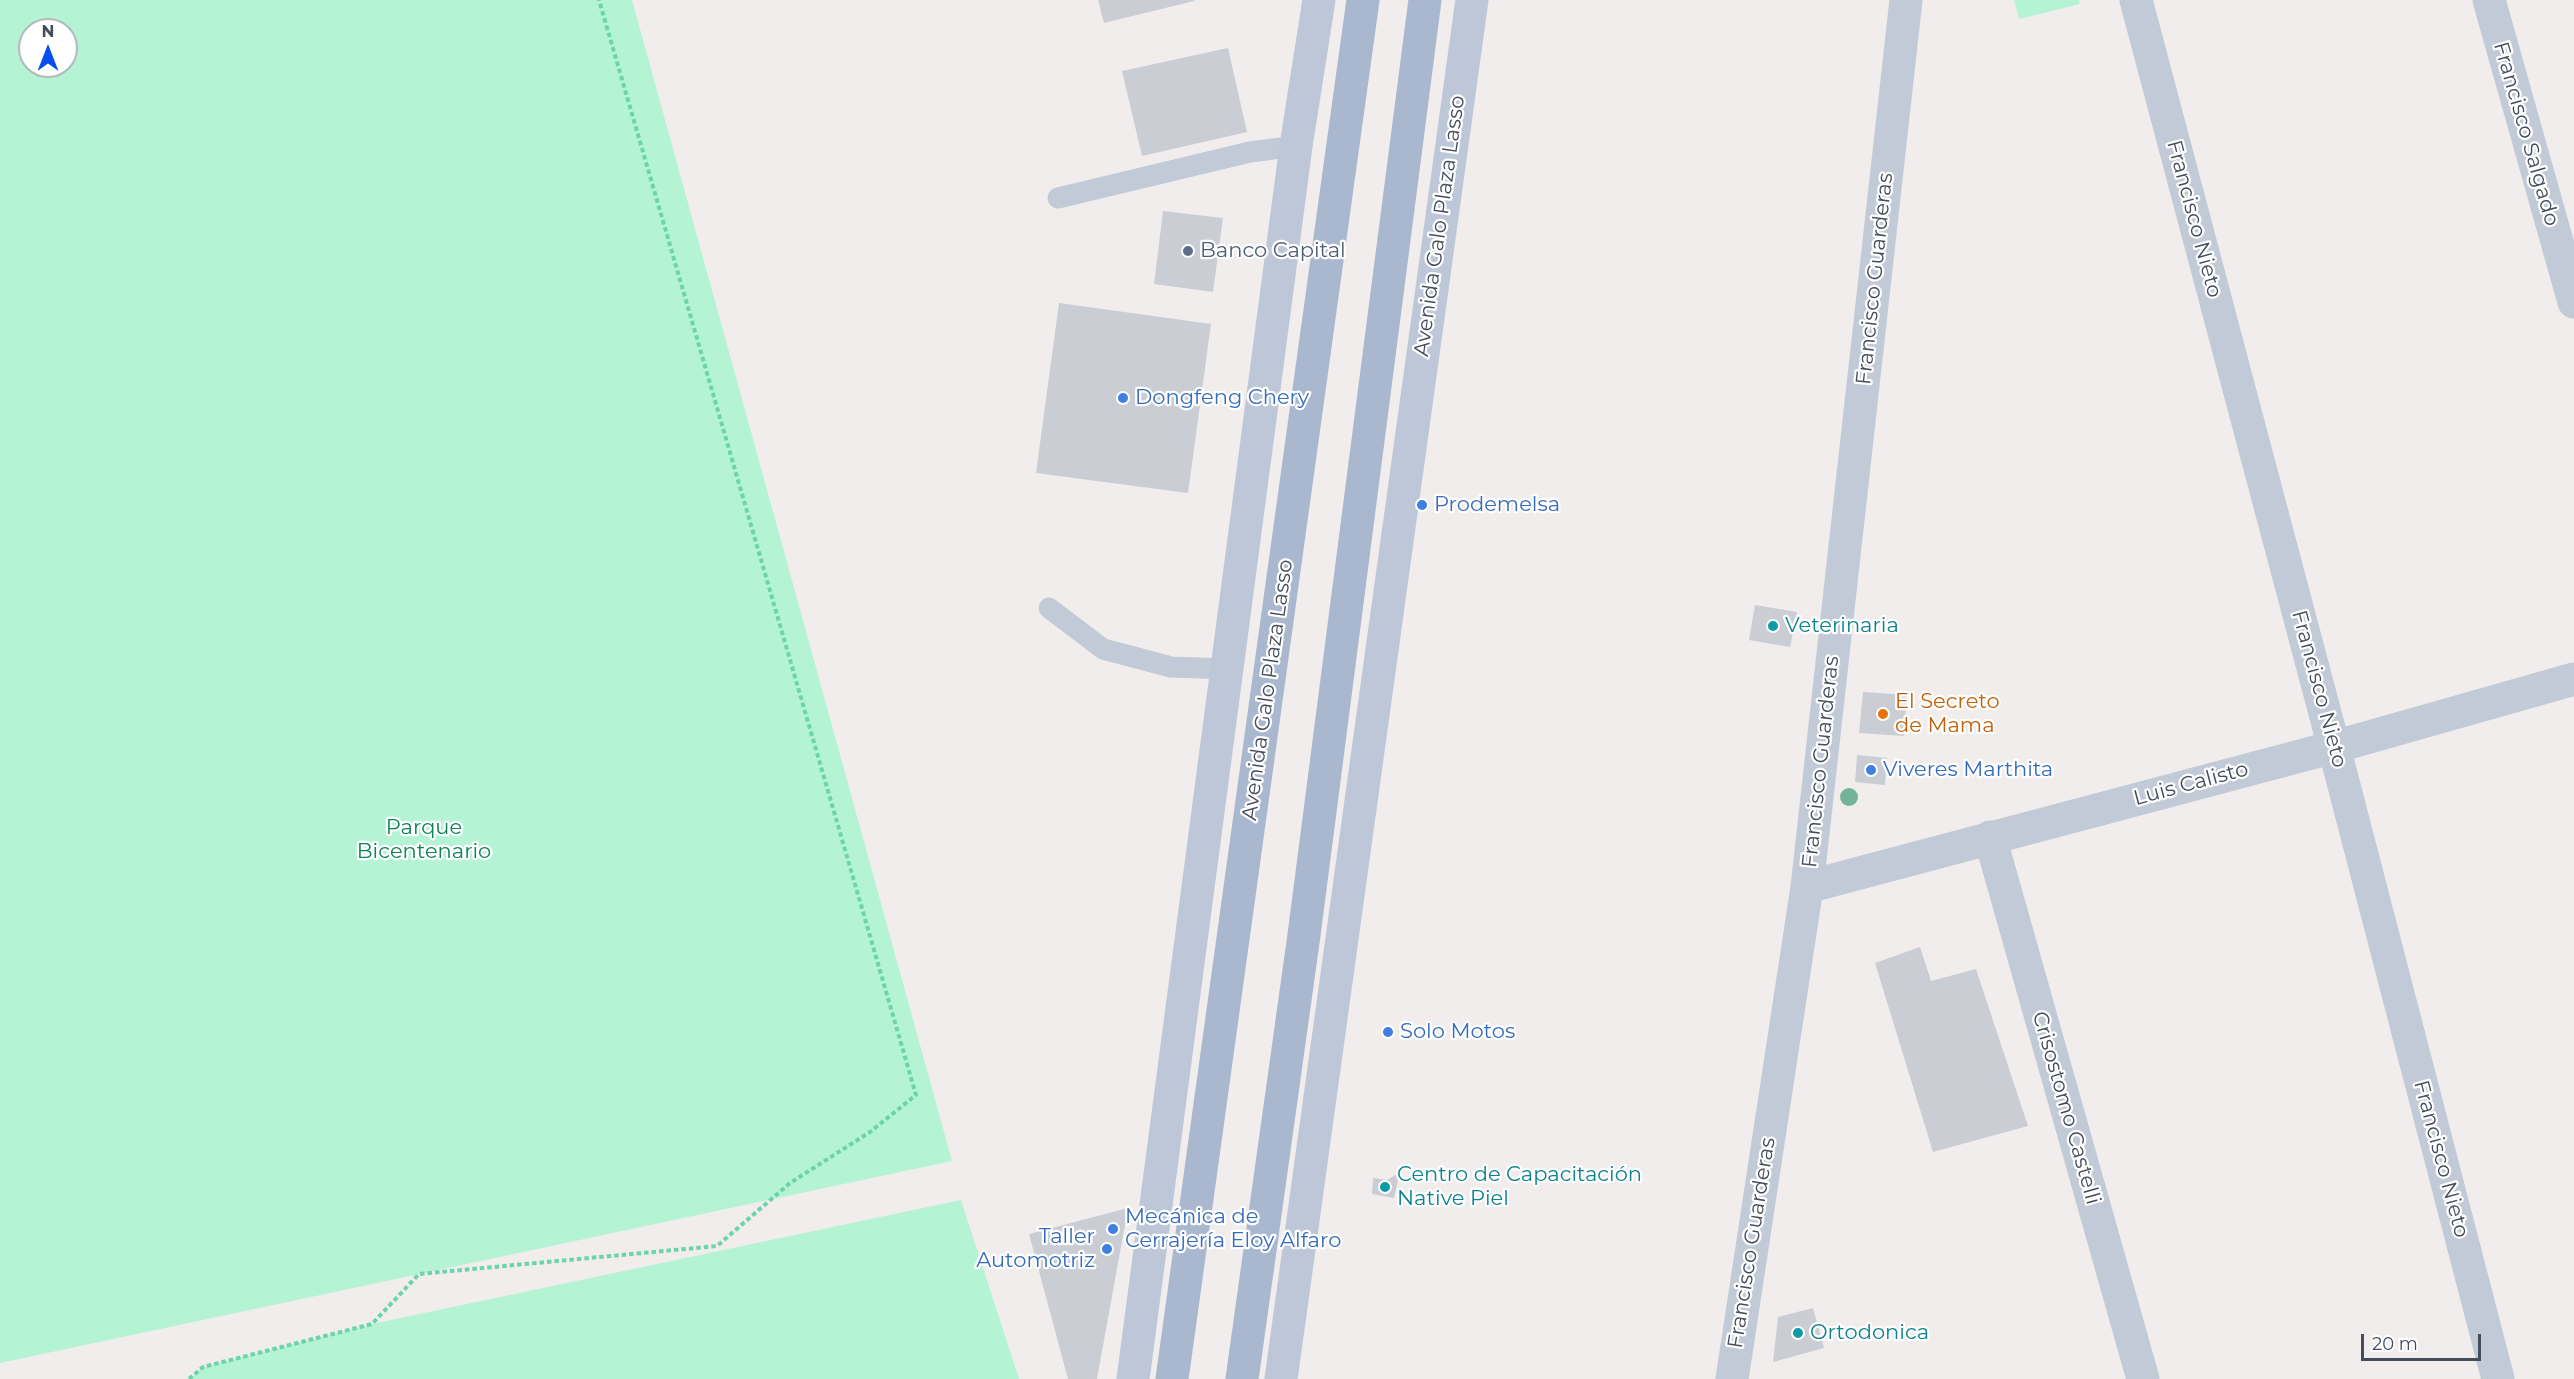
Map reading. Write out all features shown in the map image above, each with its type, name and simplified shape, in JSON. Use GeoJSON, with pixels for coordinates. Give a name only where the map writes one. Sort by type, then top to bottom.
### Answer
{"type":"FeatureCollection","features":[{"type":"Feature","properties":{"kind":"main road","name":"Avenida Galo Plaza Lasso"},"geometry":{"type":"LineString","coordinates":[[1133,1379],[1296,146],[1319,0]]}},
{"type":"Feature","properties":{"kind":"main road","name":"Avenida Galo Plaza Lasso"},"geometry":{"type":"LineString","coordinates":[[1172,1379],[1363,0]]}},
{"type":"Feature","properties":{"kind":"main road","name":"Avenida Galo Plaza Lasso"},"geometry":{"type":"LineString","coordinates":[[1242,1379],[1304,935],[1425,0]]}},
{"type":"Feature","properties":{"kind":"main road","name":"Avenida Galo Plaza Lasso"},"geometry":{"type":"LineString","coordinates":[[1281,1379],[1472,0]]}},
{"type":"Feature","properties":{"kind":"street","name":"Francisco Guarderas"},"geometry":{"type":"LineString","coordinates":[[1732,1379],[1807,887],[1906,0]]}},
{"type":"Feature","properties":{"kind":"street","name":"Francisco Nieto"},"geometry":{"type":"LineString","coordinates":[[2136,0],[2334,747],[2498,1379]]}},
{"type":"Feature","properties":{"kind":"street","name":"Francisco Salgado"},"geometry":{"type":"LineString","coordinates":[[2488,0],[2574,302]]}},
{"type":"Feature","properties":{"kind":"street","name":"Luis Calisto"},"geometry":{"type":"LineString","coordinates":[[1807,887],[2334,747],[2574,679]]}},
{"type":"Feature","properties":{"kind":"street","name":"Crisostomo Castelli"},"geometry":{"type":"LineString","coordinates":[[1990,837],[2143,1379]]}},
{"type":"Feature","properties":{"kind":"lane"},"geometry":{"type":"LineString","coordinates":[[1058,198],[1250,152],[1296,146]]}},
{"type":"Feature","properties":{"kind":"lane"},"geometry":{"type":"LineString","coordinates":[[1049,608],[1103,649],[1171,667],[1227,669]]}},
{"type":"Feature","properties":{"kind":"path"},"geometry":{"type":"LineString","coordinates":[[189,1379],[203,1367],[372,1324],[419,1274],[717,1246],[790,1183],[870,1132],[916,1095],[599,0]]}},
{"type":"Feature","properties":{"kind":"green space","name":"Parque Bicentenario"},"geometry":{"type":"Polygon","coordinates":[[[0,0],[632,0],[952,1161],[0,1363],[0,0]]]}},
{"type":"Feature","properties":{"kind":"green space"},"geometry":{"type":"Polygon","coordinates":[[[2014,0],[2079,0],[2080,4],[2019,19],[2014,0]]]}},
{"type":"Feature","properties":{"kind":"green space"},"geometry":{"type":"Polygon","coordinates":[[[961,1200],[1019,1379],[189,1379],[203,1367],[372,1324],[961,1200]]]}},
{"type":"Feature","properties":{"kind":"building"},"geometry":{"type":"Polygon","coordinates":[[[1098,0],[1194,0],[1194,1],[1104,23],[1098,0]]]}},
{"type":"Feature","properties":{"kind":"building"},"geometry":{"type":"Polygon","coordinates":[[[1228,48],[1247,132],[1142,156],[1122,71],[1228,48]]]}},
{"type":"Feature","properties":{"kind":"building","name":"Banco Capital"},"geometry":{"type":"Polygon","coordinates":[[[1163,211],[1223,218],[1213,292],[1154,284],[1163,211]]]}},
{"type":"Feature","properties":{"kind":"building","name":"Dongfeng Chery"},"geometry":{"type":"Polygon","coordinates":[[[1059,303],[1211,324],[1188,493],[1036,473],[1059,303]]]}},
{"type":"Feature","properties":{"kind":"building","name":"Veterinaria"},"geometry":{"type":"Polygon","coordinates":[[[1755,605],[1797,612],[1790,647],[1749,640],[1755,605]]]}},
{"type":"Feature","properties":{"kind":"building","name":"El Secreto de Mama"},"geometry":{"type":"Polygon","coordinates":[[[1863,692],[1907,695],[1904,736],[1859,733],[1863,692]]]}},
{"type":"Feature","properties":{"kind":"building","name":"Viveres Marthita"},"geometry":{"type":"Polygon","coordinates":[[[1857,755],[1887,758],[1885,785],[1855,782],[1857,755]]]}},
{"type":"Feature","properties":{"kind":"building"},"geometry":{"type":"Polygon","coordinates":[[[1920,947],[1931,981],[1976,969],[2028,1126],[1933,1152],[1875,963],[1920,947]]]}},
{"type":"Feature","properties":{"kind":"building","name":"Centro de Capacitación Native Piel"},"geometry":{"type":"Polygon","coordinates":[[[1400,1172],[1394,1198],[1372,1194],[1373,1178],[1387,1180],[1400,1172]]]}},
{"type":"Feature","properties":{"kind":"building"},"geometry":{"type":"Polygon","coordinates":[[[1128,1208],[1097,1379],[1068,1379],[1029,1234],[1128,1208]]]}},
{"type":"Feature","properties":{"kind":"building","name":"Ortodonica"},"geometry":{"type":"Polygon","coordinates":[[[1813,1308],[1824,1348],[1773,1362],[1778,1317],[1813,1308]]]}},
{"type":"Feature","properties":{"kind":"place","name":"Banco Capital"},"geometry":{"type":"Point","coordinates":[1188,251]}},
{"type":"Feature","properties":{"kind":"place","name":"Dongfeng Chery"},"geometry":{"type":"Point","coordinates":[1123,398]}},
{"type":"Feature","properties":{"kind":"place","name":"Prodemelsa"},"geometry":{"type":"Point","coordinates":[1422,505]}},
{"type":"Feature","properties":{"kind":"place","name":"Veterinaria"},"geometry":{"type":"Point","coordinates":[1773,626]}},
{"type":"Feature","properties":{"kind":"place","name":"El Secreto de Mama"},"geometry":{"type":"Point","coordinates":[1883,714]}},
{"type":"Feature","properties":{"kind":"place","name":"Viveres Marthita"},"geometry":{"type":"Point","coordinates":[1871,770]}},
{"type":"Feature","properties":{"kind":"place","name":"Solo Motos"},"geometry":{"type":"Point","coordinates":[1388,1032]}},
{"type":"Feature","properties":{"kind":"place","name":"Centro de Capacitación Native Piel"},"geometry":{"type":"Point","coordinates":[1385,1187]}},
{"type":"Feature","properties":{"kind":"place","name":"Mecánica de Cerrajería Eloy Alfaro"},"geometry":{"type":"Point","coordinates":[1113,1229]}},
{"type":"Feature","properties":{"kind":"place","name":"Taller Automotriz"},"geometry":{"type":"Point","coordinates":[1107,1249]}},
{"type":"Feature","properties":{"kind":"place","name":"Ortodonica"},"geometry":{"type":"Point","coordinates":[1798,1333]}}]}
